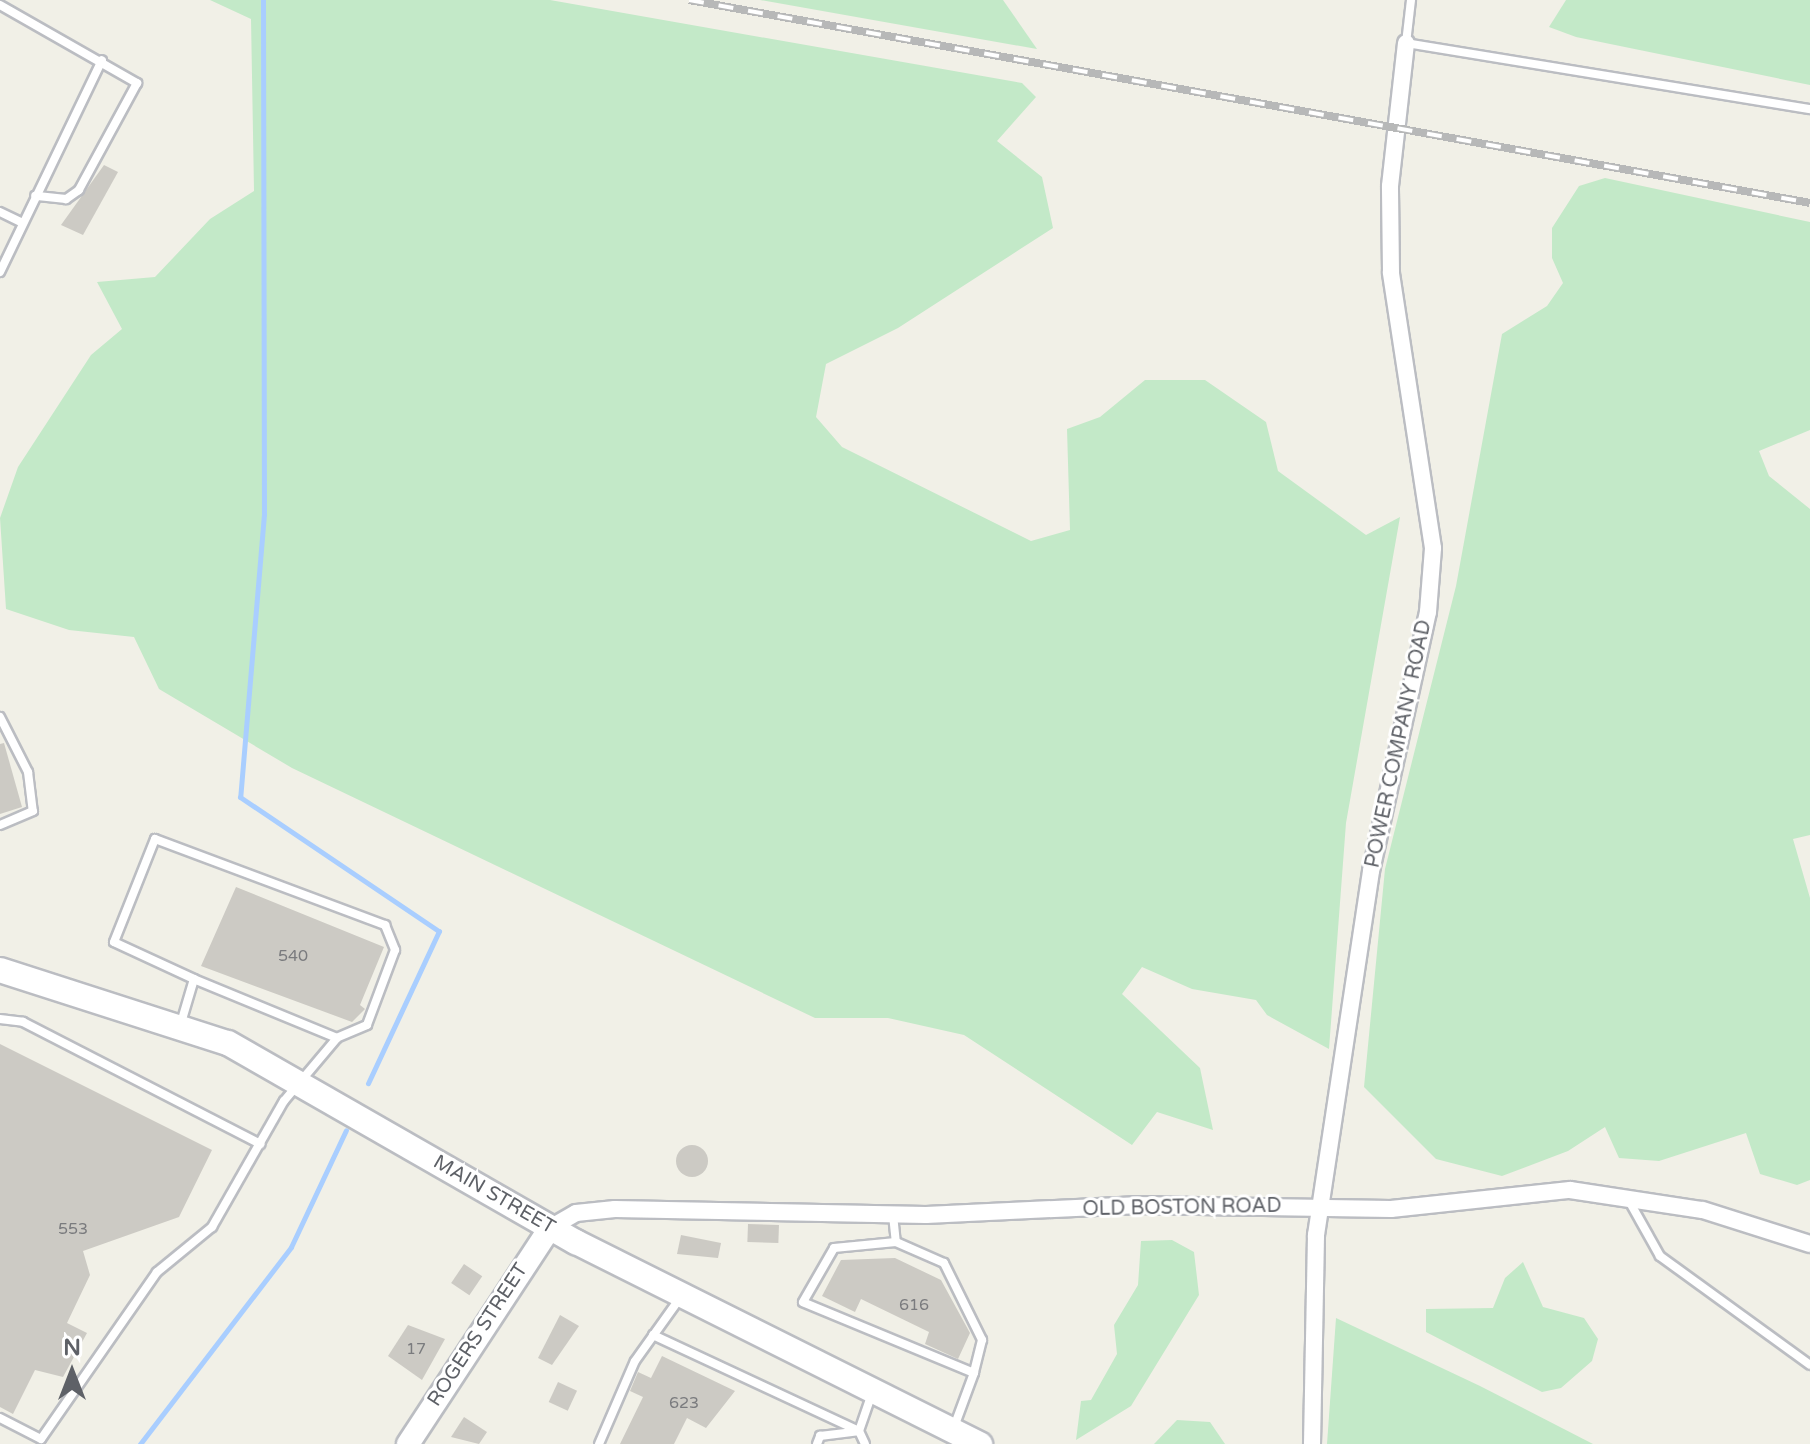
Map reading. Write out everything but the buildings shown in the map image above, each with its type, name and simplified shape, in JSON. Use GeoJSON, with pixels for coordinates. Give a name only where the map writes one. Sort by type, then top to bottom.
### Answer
{"type":"FeatureCollection","features":[{"type":"Feature","properties":{"kind":"main road","name":"MAIN STREET"},"geometry":{"type":"LineString","coordinates":[[0,970],[181,1023],[302,1084],[550,1228],[680,1297],[872,1394],[980,1444]]}},
{"type":"Feature","properties":{"kind":"street","name":"POWER COMPANY ROAD"},"geometry":{"type":"LineString","coordinates":[[1312,1444],[1312,1283],[1322,1208],[1371,871],[1428,612],[1433,548],[1391,272],[1390,186],[1406,43]]}},
{"type":"Feature","properties":{"kind":"street","name":"OLD BOSTON ROAD"},"geometry":{"type":"LineString","coordinates":[[550,1228],[576,1213],[615,1209],[893,1215],[1135,1205],[1391,1209],[1570,1190],[1625,1195],[1810,1244]]}},
{"type":"Feature","properties":{"kind":"street","name":"ROGERS STREET"},"geometry":{"type":"LineString","coordinates":[[408,1444],[550,1228]]}},
{"type":"Feature","properties":{"kind":"lane"},"geometry":{"type":"LineString","coordinates":[[1411,0],[1406,43],[1810,109]]}},
{"type":"Feature","properties":{"kind":"lane"},"geometry":{"type":"LineString","coordinates":[[0,5],[102,60],[137,83],[79,190],[66,199],[35,196]]}},
{"type":"Feature","properties":{"kind":"lane"},"geometry":{"type":"LineString","coordinates":[[0,272],[102,60]]}},
{"type":"Feature","properties":{"kind":"lane"},"geometry":{"type":"LineString","coordinates":[[0,212],[23,223]]}},
{"type":"Feature","properties":{"kind":"lane"},"geometry":{"type":"LineString","coordinates":[[0,717],[28,772],[33,811],[0,825]]}},
{"type":"Feature","properties":{"kind":"lane"},"geometry":{"type":"LineString","coordinates":[[0,1418],[41,1439],[157,1272],[212,1227],[260,1144],[337,1038],[367,1025],[395,950],[385,925],[155,839],[114,942],[337,1038]]}},
{"type":"Feature","properties":{"kind":"lane"},"geometry":{"type":"LineString","coordinates":[[181,1023],[194,979]]}},
{"type":"Feature","properties":{"kind":"lane"},"geometry":{"type":"LineString","coordinates":[[0,1019],[23,1022],[260,1144]]}},
{"type":"Feature","properties":{"kind":"lane"},"geometry":{"type":"LineString","coordinates":[[1625,1195],[1660,1256],[1810,1365]]}},
{"type":"Feature","properties":{"kind":"lane"},"geometry":{"type":"LineString","coordinates":[[893,1215],[896,1242]]}},
{"type":"Feature","properties":{"kind":"lane"},"geometry":{"type":"LineString","coordinates":[[953,1431],[974,1373],[982,1340],[944,1263],[896,1242],[834,1248],[803,1302],[974,1373]]}},
{"type":"Feature","properties":{"kind":"lane"},"geometry":{"type":"LineString","coordinates":[[599,1444],[653,1335],[680,1297]]}},
{"type":"Feature","properties":{"kind":"lane"},"geometry":{"type":"LineString","coordinates":[[653,1335],[859,1431],[865,1444]]}},
{"type":"Feature","properties":{"kind":"lane"},"geometry":{"type":"LineString","coordinates":[[859,1431],[872,1394]]}},
{"type":"Feature","properties":{"kind":"lane"},"geometry":{"type":"LineString","coordinates":[[817,1444],[820,1436],[859,1431]]}},
{"type":"Feature","properties":{"kind":"green space"},"geometry":{"type":"Polygon","coordinates":[[[210,0],[550,0],[1022,83],[1036,97],[997,141],[1042,177],[1053,228],[898,328],[826,364],[816,417],[842,447],[1031,541],[1070,530],[1067,429],[1100,417],[1145,380],[1205,380],[1266,422],[1278,471],[1366,535],[1400,517],[1346,823],[1329,1049],[1267,1015],[1256,1000],[1192,989],[1142,967],[1122,994],[1200,1068],[1213,1130],[1157,1112],[1132,1145],[964,1035],[888,1018],[815,1018],[292,768],[159,689],[134,637],[69,630],[6,609],[0,518],[18,467],[91,355],[122,329],[97,282],[155,277],[210,219],[254,191],[251,19],[210,0]]]}},
{"type":"Feature","properties":{"kind":"green space"},"geometry":{"type":"Polygon","coordinates":[[[760,0],[1003,0],[1037,49],[760,0]]]}},
{"type":"Feature","properties":{"kind":"green space"},"geometry":{"type":"Polygon","coordinates":[[[1566,0],[1810,0],[1810,85],[1576,37],[1549,27],[1566,0]]]}},
{"type":"Feature","properties":{"kind":"green space"},"geometry":{"type":"Polygon","coordinates":[[[1605,178],[1810,222],[1810,430],[1759,451],[1769,476],[1810,509],[1810,835],[1793,839],[1810,898],[1810,1180],[1797,1185],[1760,1174],[1746,1133],[1659,1161],[1619,1158],[1605,1127],[1568,1151],[1502,1176],[1436,1159],[1364,1087],[1385,869],[1456,586],[1502,334],[1547,306],[1563,283],[1552,258],[1552,228],[1579,186],[1605,178]]]}},
{"type":"Feature","properties":{"kind":"green space"},"geometry":{"type":"Polygon","coordinates":[[[1172,1240],[1194,1252],[1199,1295],[1131,1406],[1076,1440],[1081,1401],[1091,1400],[1117,1354],[1114,1325],[1138,1285],[1141,1241],[1172,1240]]]}},
{"type":"Feature","properties":{"kind":"green space"},"geometry":{"type":"Polygon","coordinates":[[[1523,1262],[1543,1307],[1584,1318],[1598,1339],[1592,1361],[1561,1388],[1542,1392],[1426,1332],[1426,1309],[1493,1308],[1505,1278],[1523,1262]]]}},
{"type":"Feature","properties":{"kind":"green space"},"geometry":{"type":"Polygon","coordinates":[[[1336,1318],[1480,1386],[1593,1444],[1327,1444],[1336,1318]]]}},
{"type":"Feature","properties":{"kind":"green space"},"geometry":{"type":"Polygon","coordinates":[[[1177,1420],[1210,1422],[1225,1444],[1154,1444],[1177,1420]]]}},
{"type":"Feature","properties":{"kind":"waterway"},"geometry":{"type":"LineString","coordinates":[[263,0],[264,514],[240,797],[439,931],[368,1083]]}},
{"type":"Feature","properties":{"kind":"waterway"},"geometry":{"type":"LineString","coordinates":[[140,1444],[291,1247],[346,1130]]}},
{"type":"Feature","properties":{"kind":"railway"},"geometry":{"type":"LineString","coordinates":[[689,0],[1810,203]]}}]}
